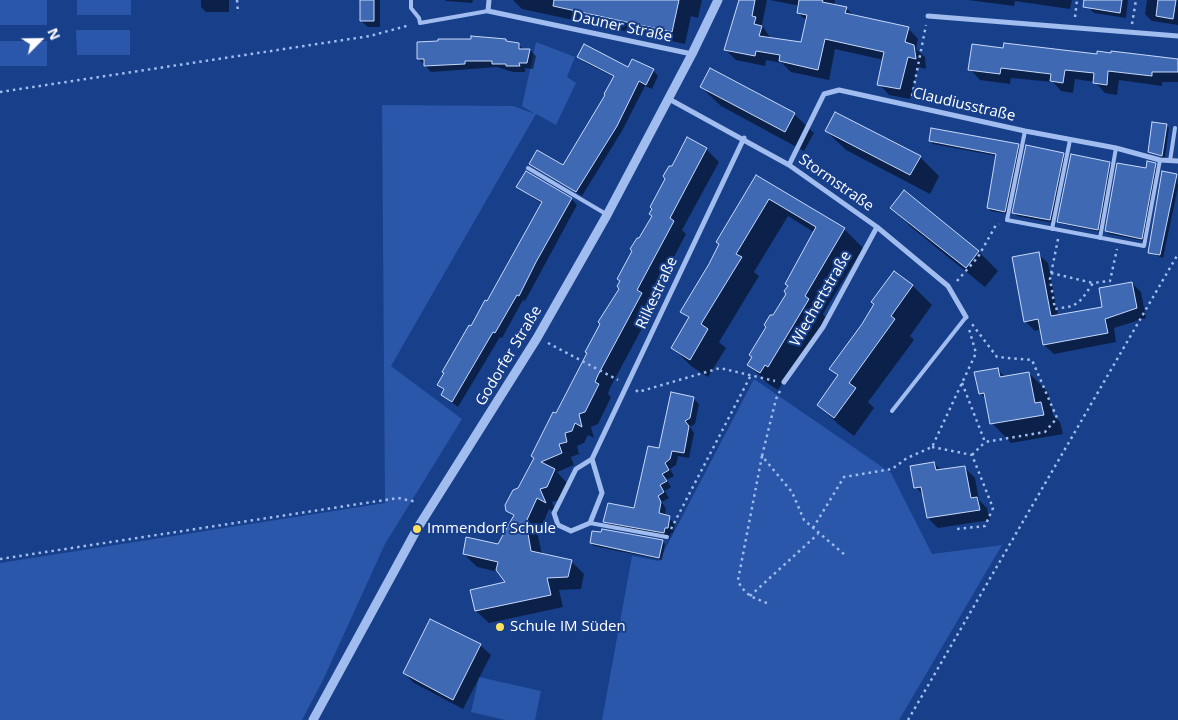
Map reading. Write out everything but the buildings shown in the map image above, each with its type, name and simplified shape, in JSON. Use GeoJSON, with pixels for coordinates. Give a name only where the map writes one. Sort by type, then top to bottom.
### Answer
{"type":"FeatureCollection","features":[{"type":"Feature","properties":{"kind":"street"},"geometry":{"type":"LineString","coordinates":[[488,11],[489,0]]}},
{"type":"Feature","properties":{"kind":"street","name":"Godorfer Straße"},"geometry":{"type":"LineString","coordinates":[[313,720],[416,529],[538,338],[669,99],[718,0]]}},
{"type":"Feature","properties":{"kind":"street","name":"Dauner Straße"},"geometry":{"type":"LineString","coordinates":[[488,11],[692,54]]}},
{"type":"Feature","properties":{"kind":"street"},"geometry":{"type":"LineString","coordinates":[[928,16],[1131,30],[1178,36]]}},
{"type":"Feature","properties":{"kind":"street","name":"Claudiusstraße"},"geometry":{"type":"LineString","coordinates":[[789,165],[824,94],[830,90],[839,90],[1025,131],[1116,148],[1160,160],[1178,161]]}},
{"type":"Feature","properties":{"kind":"street","name":"Stormstraße"},"geometry":{"type":"LineString","coordinates":[[669,99],[744,138],[789,165],[877,227],[950,290],[966,317]]}},
{"type":"Feature","properties":{"kind":"street","name":"Rilkestraße"},"geometry":{"type":"LineString","coordinates":[[590,522],[572,530],[558,525],[554,513],[576,469],[592,459],[744,138]]}},
{"type":"Feature","properties":{"kind":"street","name":"Wiechertstraße"},"geometry":{"type":"LineString","coordinates":[[784,382],[823,327],[877,227]]}},
{"type":"Feature","properties":{"kind":"street"},"geometry":{"type":"LineString","coordinates":[[590,522],[602,493],[592,459]]}},
{"type":"Feature","properties":{"kind":"lane"},"geometry":{"type":"LineString","coordinates":[[411,0],[411,8],[420,23],[488,11]]}},
{"type":"Feature","properties":{"kind":"lane"},"geometry":{"type":"LineString","coordinates":[[1170,161],[1175,128]]}},
{"type":"Feature","properties":{"kind":"lane"},"geometry":{"type":"LineString","coordinates":[[1025,131],[1008,220],[1144,246],[1160,160]]}},
{"type":"Feature","properties":{"kind":"lane"},"geometry":{"type":"LineString","coordinates":[[1052,229],[1070,140]]}},
{"type":"Feature","properties":{"kind":"lane"},"geometry":{"type":"LineString","coordinates":[[1100,238],[1116,148]]}},
{"type":"Feature","properties":{"kind":"lane"},"geometry":{"type":"LineString","coordinates":[[528,168],[607,215]]}},
{"type":"Feature","properties":{"kind":"lane"},"geometry":{"type":"LineString","coordinates":[[892,411],[966,317]]}},
{"type":"Feature","properties":{"kind":"lane"},"geometry":{"type":"LineString","coordinates":[[590,522],[667,537]]}},
{"type":"Feature","properties":{"kind":"path"},"geometry":{"type":"LineString","coordinates":[[237,0],[238,13]]}},
{"type":"Feature","properties":{"kind":"path"},"geometry":{"type":"LineString","coordinates":[[1073,26],[1077,0]]}},
{"type":"Feature","properties":{"kind":"path"},"geometry":{"type":"LineString","coordinates":[[1131,30],[1136,0]]}},
{"type":"Feature","properties":{"kind":"path"},"geometry":{"type":"LineString","coordinates":[[910,105],[928,16]]}},
{"type":"Feature","properties":{"kind":"path"},"geometry":{"type":"LineString","coordinates":[[0,92],[370,36],[420,23]]}},
{"type":"Feature","properties":{"kind":"path"},"geometry":{"type":"LineString","coordinates":[[950,290],[978,257],[996,225],[1008,220]]}},
{"type":"Feature","properties":{"kind":"path"},"geometry":{"type":"LineString","coordinates":[[1060,230],[1050,279],[1055,309],[1072,306],[1082,299],[1092,284]]}},
{"type":"Feature","properties":{"kind":"path"},"geometry":{"type":"LineString","coordinates":[[1051,273],[1092,284],[1110,281],[1118,241]]}},
{"type":"Feature","properties":{"kind":"path"},"geometry":{"type":"LineString","coordinates":[[908,720],[1178,254]]}},
{"type":"Feature","properties":{"kind":"path"},"geometry":{"type":"LineString","coordinates":[[932,447],[976,353],[966,317]]}},
{"type":"Feature","properties":{"kind":"path"},"geometry":{"type":"LineString","coordinates":[[966,317],[997,357],[1032,360],[1057,418],[1045,432],[985,442],[972,455]]}},
{"type":"Feature","properties":{"kind":"path"},"geometry":{"type":"LineString","coordinates":[[538,338],[638,392],[720,368],[784,383],[776,399],[762,456],[738,580],[741,587],[750,596],[769,604]]}},
{"type":"Feature","properties":{"kind":"path"},"geometry":{"type":"LineString","coordinates":[[667,537],[751,375]]}},
{"type":"Feature","properties":{"kind":"path"},"geometry":{"type":"LineString","coordinates":[[962,383],[985,442]]}},
{"type":"Feature","properties":{"kind":"path"},"geometry":{"type":"LineString","coordinates":[[813,528],[844,477],[892,469],[907,458],[932,447],[972,455]]}},
{"type":"Feature","properties":{"kind":"path"},"geometry":{"type":"LineString","coordinates":[[957,529],[985,526],[993,508],[972,455]]}},
{"type":"Feature","properties":{"kind":"path"},"geometry":{"type":"LineString","coordinates":[[762,456],[784,480],[795,497],[804,520],[818,534],[845,555]]}},
{"type":"Feature","properties":{"kind":"path"},"geometry":{"type":"LineString","coordinates":[[0,559],[398,498],[417,502]]}},
{"type":"Feature","properties":{"kind":"path"},"geometry":{"type":"LineString","coordinates":[[750,596],[818,534]]}},
{"type":"Feature","properties":{"kind":"shaded area"},"geometry":{"type":"Polygon","coordinates":[[[0,0],[47,0],[47,25],[0,25],[0,0]]]}},
{"type":"Feature","properties":{"kind":"shaded area"},"geometry":{"type":"Polygon","coordinates":[[[77,0],[131,0],[131,15],[77,15],[77,0]]]}},
{"type":"Feature","properties":{"kind":"shaded area"},"geometry":{"type":"Polygon","coordinates":[[[76,30],[130,30],[130,55],[77,55],[76,30]]]}},
{"type":"Feature","properties":{"kind":"shaded area"},"geometry":{"type":"Polygon","coordinates":[[[0,41],[47,41],[47,66],[0,66],[0,41]]]}},
{"type":"Feature","properties":{"kind":"shaded area"},"geometry":{"type":"Polygon","coordinates":[[[536,42],[575,57],[567,77],[576,83],[556,125],[536,114],[391,366],[462,419],[385,544],[323,680],[302,720],[0,720],[0,563],[385,503],[382,105],[513,106],[535,114],[522,106],[536,42]]]}},
{"type":"Feature","properties":{"kind":"shaded area"},"geometry":{"type":"Polygon","coordinates":[[[754,379],[891,473],[932,554],[1002,545],[899,720],[602,720],[632,556],[659,561],[754,379]]]}},
{"type":"Feature","properties":{"kind":"shaded area"},"geometry":{"type":"Polygon","coordinates":[[[479,677],[541,691],[535,720],[505,720],[471,712],[479,677]]]}},
{"type":"Feature","properties":{"kind":"place","name":"Immendorf Schule"},"geometry":{"type":"Point","coordinates":[417,529]}},
{"type":"Feature","properties":{"kind":"place","name":"Schule IM Süden"},"geometry":{"type":"Point","coordinates":[500,627]}}]}
